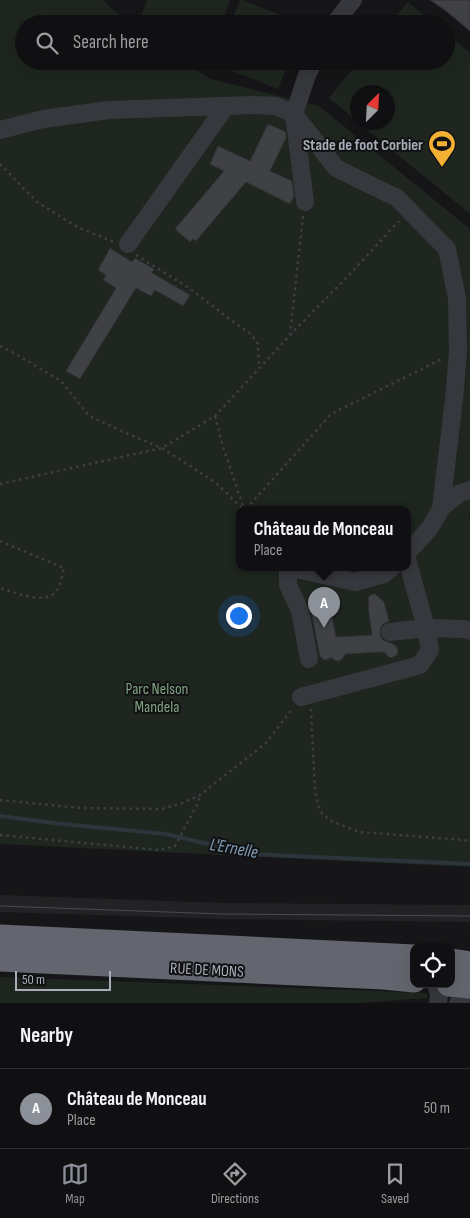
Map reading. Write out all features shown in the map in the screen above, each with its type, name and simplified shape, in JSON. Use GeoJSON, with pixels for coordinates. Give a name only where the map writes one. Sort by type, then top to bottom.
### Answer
{"type":"FeatureCollection","features":[{"type":"Feature","properties":{"kind":"highway","name":"RUE DE MONS"},"geometry":{"type":"LineString","coordinates":[[0,937],[410,957]]}},
{"type":"Feature","properties":{"kind":"highway","name":"RUE DE MONS"},"geometry":{"type":"LineString","coordinates":[[0,960],[410,980]]}},
{"type":"Feature","properties":{"kind":"highway"},"geometry":{"type":"LineString","coordinates":[[455,962],[470,964]]}},
{"type":"Feature","properties":{"kind":"highway"},"geometry":{"type":"LineString","coordinates":[[455,984],[470,986]]}},
{"type":"Feature","properties":{"kind":"street"},"geometry":{"type":"LineString","coordinates":[[341,15],[353,0]]}},
{"type":"Feature","properties":{"kind":"street"},"geometry":{"type":"LineString","coordinates":[[305,202],[294,114],[310,70]]}},
{"type":"Feature","properties":{"kind":"street"},"geometry":{"type":"LineString","coordinates":[[125,246],[226,106]]}},
{"type":"Feature","properties":{"kind":"street"},"geometry":{"type":"LineString","coordinates":[[0,130],[43,119],[109,110],[276,106],[294,114],[336,168],[397,198],[409,210],[447,249],[457,298],[458,352],[441,508],[430,528],[411,549]]}},
{"type":"Feature","properties":{"kind":"street"},"geometry":{"type":"LineString","coordinates":[[441,508],[460,493],[470,490]]}},
{"type":"Feature","properties":{"kind":"street"},"geometry":{"type":"LineString","coordinates":[[288,571],[288,585],[300,611],[309,659]]}},
{"type":"Feature","properties":{"kind":"street"},"geometry":{"type":"LineString","coordinates":[[306,571],[355,582],[384,574],[387,571]]}},
{"type":"Feature","properties":{"kind":"street"},"geometry":{"type":"LineString","coordinates":[[306,696],[420,665],[430,650],[410,571]]}},
{"type":"Feature","properties":{"kind":"street"},"geometry":{"type":"LineString","coordinates":[[390,632],[426,628],[464,629],[470,631]]}},
{"type":"Feature","properties":{"kind":"street"},"geometry":{"type":"LineString","coordinates":[[437,988],[438,1003]]}},
{"type":"Feature","properties":{"kind":"street"},"geometry":{"type":"LineString","coordinates":[[458,1003],[470,995]]}},
{"type":"Feature","properties":{"kind":"path"},"geometry":{"type":"LineString","coordinates":[[0,164],[37,202],[77,227],[125,246],[189,288],[251,334],[258,344],[259,368]]}},
{"type":"Feature","properties":{"kind":"path"},"geometry":{"type":"LineString","coordinates":[[290,335],[305,202]]}},
{"type":"Feature","properties":{"kind":"path"},"geometry":{"type":"LineString","coordinates":[[0,484],[162,448],[215,416],[409,210]]}},
{"type":"Feature","properties":{"kind":"path"},"geometry":{"type":"LineString","coordinates":[[0,346],[61,381],[89,416],[162,448],[215,482],[241,506]]}},
{"type":"Feature","properties":{"kind":"path"},"geometry":{"type":"LineString","coordinates":[[247,506],[331,414],[458,352]]}},
{"type":"Feature","properties":{"kind":"path"},"geometry":{"type":"LineString","coordinates":[[215,416],[223,447],[243,506]]}},
{"type":"Feature","properties":{"kind":"path"},"geometry":{"type":"LineString","coordinates":[[0,541],[64,568],[56,592],[50,596],[39,598],[0,588]]}},
{"type":"Feature","properties":{"kind":"path"},"geometry":{"type":"LineString","coordinates":[[0,800],[80,808],[162,809],[180,804],[200,794],[266,743],[306,696]]}},
{"type":"Feature","properties":{"kind":"path"},"geometry":{"type":"LineString","coordinates":[[306,696],[315,792],[320,811],[329,820],[359,832],[470,842]]}},
{"type":"Feature","properties":{"kind":"path"},"geometry":{"type":"LineString","coordinates":[[0,835],[159,850],[175,846],[198,804],[200,794]]}},
{"type":"Feature","properties":{"kind":"shaded area"},"geometry":{"type":"Polygon","coordinates":[[[0,895],[223,903],[470,905],[470,922],[223,919],[0,912],[0,895]]]}},
{"type":"Feature","properties":{"kind":"green space","name":"Parc Nelson Mandela"},"geometry":{"type":"Polygon","coordinates":[[[0,0],[103,0],[119,15],[15,15],[15,70],[196,70],[211,79],[319,106],[470,229],[470,867],[0,844],[0,0]]]}},
{"type":"Feature","properties":{"kind":"green space"},"geometry":{"type":"Polygon","coordinates":[[[147,0],[230,0],[224,15],[141,15],[147,0]]]}},
{"type":"Feature","properties":{"kind":"green space"},"geometry":{"type":"Polygon","coordinates":[[[240,0],[243,0],[280,15],[234,15],[240,0]]]}},
{"type":"Feature","properties":{"kind":"green space"},"geometry":{"type":"Polygon","coordinates":[[[408,2],[423,15],[397,15],[408,2]]]}},
{"type":"Feature","properties":{"kind":"green space","name":"Stade de foot Corbier"},"geometry":{"type":"Polygon","coordinates":[[[455,40],[470,53],[470,214],[368,130],[395,130],[395,85],[350,85],[350,115],[329,98],[352,70],[455,70],[455,40]]]}},
{"type":"Feature","properties":{"kind":"green space"},"geometry":{"type":"Polygon","coordinates":[[[230,70],[285,70],[278,89],[230,70]]]}},
{"type":"Feature","properties":{"kind":"green space"},"geometry":{"type":"Polygon","coordinates":[[[0,977],[427,993],[427,998],[357,1003],[0,1003],[0,977]]]}},
{"type":"Feature","properties":{"kind":"building"},"geometry":{"type":"Polygon","coordinates":[[[430,0],[470,0],[470,31],[455,18],[455,15],[451,15],[430,0]]]}},
{"type":"Feature","properties":{"kind":"building"},"geometry":{"type":"Polygon","coordinates":[[[268,124],[286,132],[286,138],[270,171],[292,181],[294,196],[290,204],[246,182],[196,241],[193,239],[190,242],[175,229],[224,171],[210,164],[218,146],[250,161],[268,124]]]}},
{"type":"Feature","properties":{"kind":"building"},"geometry":{"type":"Polygon","coordinates":[[[110,248],[132,262],[135,258],[154,269],[152,273],[190,295],[183,306],[155,290],[151,296],[136,288],[80,379],[66,371],[116,288],[103,280],[106,275],[98,270],[110,248]]]}},
{"type":"Feature","properties":{"kind":"building"},"geometry":{"type":"Polygon","coordinates":[[[375,594],[384,602],[389,621],[383,624],[380,634],[382,639],[396,646],[398,650],[397,655],[390,658],[384,652],[346,654],[340,661],[332,658],[324,660],[320,656],[311,610],[314,596],[323,595],[329,600],[336,637],[372,635],[368,598],[375,594]]]}},
{"type":"Feature","properties":{"kind":"waterway","name":"L'Ernelle"},"geometry":{"type":"LineString","coordinates":[[0,816],[166,834],[251,854],[470,864]]}},
{"type":"Feature","properties":{"kind":"tram line"},"geometry":{"type":"LineString","coordinates":[[0,906],[223,914],[470,916]]}},
{"type":"Feature","properties":{"kind":"place","name":"Stade de foot Corbier"},"geometry":{"type":"Point","coordinates":[442,168]}},
{"type":"Feature","properties":{"kind":"place","name":"Château de Monceau"},"geometry":{"type":"Point","coordinates":[324,628]}}]}
